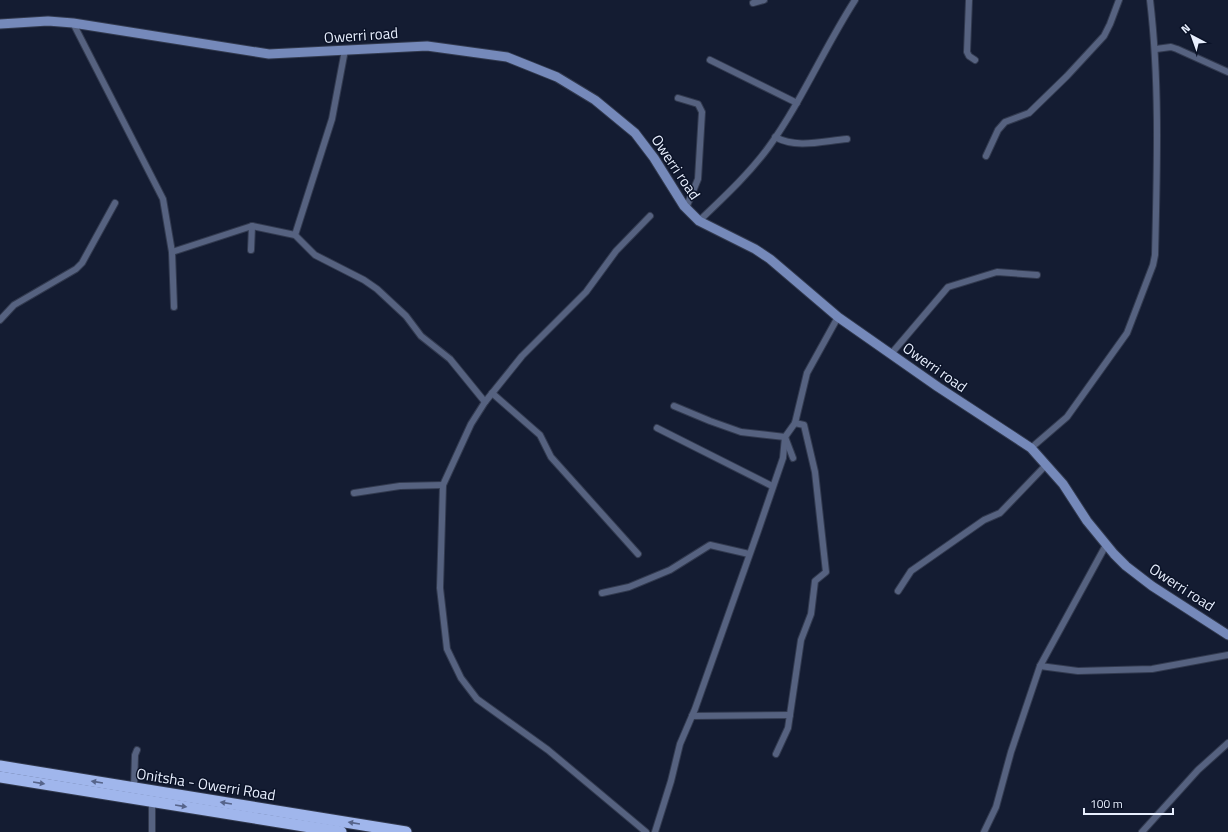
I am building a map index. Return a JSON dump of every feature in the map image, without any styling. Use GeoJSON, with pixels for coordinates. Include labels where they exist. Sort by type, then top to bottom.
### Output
{"type":"FeatureCollection","features":[{"type":"Feature","properties":{"kind":"highway","name":"Onitsha - Owerri Road"},"geometry":{"type":"LineString","coordinates":[[0,766],[406,832]]}},
{"type":"Feature","properties":{"kind":"highway","name":"Onitsha - Owerri Road"},"geometry":{"type":"LineString","coordinates":[[0,777],[341,832]]}},
{"type":"Feature","properties":{"kind":"main road","name":"Owerri road"},"geometry":{"type":"LineString","coordinates":[[0,24],[48,21],[73,22],[269,54],[428,46],[507,57],[540,69],[573,86],[595,100],[635,133],[654,158],[686,208],[699,221],[755,249],[770,259],[838,317],[938,388],[1030,448],[1063,484],[1087,521],[1106,545],[1126,566],[1138,576],[1228,634]]}},
{"type":"Feature","properties":{"kind":"street"},"geometry":{"type":"LineString","coordinates":[[753,3],[764,0]]}},
{"type":"Feature","properties":{"kind":"street"},"geometry":{"type":"LineString","coordinates":[[699,221],[735,186],[775,137],[797,104],[854,0]]}},
{"type":"Feature","properties":{"kind":"street"},"geometry":{"type":"LineString","coordinates":[[969,0],[968,52],[969,56],[975,60]]}},
{"type":"Feature","properties":{"kind":"street"},"geometry":{"type":"LineString","coordinates":[[986,156],[998,130],[1005,122],[1029,113],[1067,76],[1104,36],[1119,0]]}},
{"type":"Feature","properties":{"kind":"street"},"geometry":{"type":"LineString","coordinates":[[1030,448],[1067,417],[1127,334],[1153,264],[1155,256],[1156,198],[1156,49],[1150,0]]}},
{"type":"Feature","properties":{"kind":"street"},"geometry":{"type":"LineString","coordinates":[[73,22],[163,199],[172,252],[174,307]]}},
{"type":"Feature","properties":{"kind":"street"},"geometry":{"type":"LineString","coordinates":[[1156,49],[1171,47],[1228,72]]}},
{"type":"Feature","properties":{"kind":"street"},"geometry":{"type":"LineString","coordinates":[[295,235],[332,119],[345,50]]}},
{"type":"Feature","properties":{"kind":"street"},"geometry":{"type":"LineString","coordinates":[[710,60],[797,104]]}},
{"type":"Feature","properties":{"kind":"street"},"geometry":{"type":"LineString","coordinates":[[678,98],[698,104],[702,112],[698,179],[686,208]]}},
{"type":"Feature","properties":{"kind":"street"},"geometry":{"type":"LineString","coordinates":[[775,137],[786,143],[797,144],[847,139]]}},
{"type":"Feature","properties":{"kind":"street"},"geometry":{"type":"LineString","coordinates":[[0,320],[14,305],[76,270],[82,263],[116,203]]}},
{"type":"Feature","properties":{"kind":"street"},"geometry":{"type":"LineString","coordinates":[[646,832],[548,750],[543,748],[477,699],[461,678],[447,649],[440,588],[443,485],[471,424],[485,402],[522,356],[586,292],[616,251],[650,216]]}},
{"type":"Feature","properties":{"kind":"street"},"geometry":{"type":"LineString","coordinates":[[172,252],[252,226],[259,226],[295,235],[315,255],[364,280],[377,289],[406,316],[421,336],[450,358],[485,402]]}},
{"type":"Feature","properties":{"kind":"street"},"geometry":{"type":"LineString","coordinates":[[251,250],[252,226]]}},
{"type":"Feature","properties":{"kind":"street"},"geometry":{"type":"LineString","coordinates":[[891,354],[948,287],[997,272],[1037,275]]}},
{"type":"Feature","properties":{"kind":"street"},"geometry":{"type":"LineString","coordinates":[[655,832],[671,781],[680,744],[692,716],[783,458],[785,437],[795,423],[807,373],[838,317]]}},
{"type":"Feature","properties":{"kind":"street"},"geometry":{"type":"LineString","coordinates":[[492,393],[540,435],[551,457],[638,554]]}},
{"type":"Feature","properties":{"kind":"street"},"geometry":{"type":"LineString","coordinates":[[674,406],[741,432],[785,437]]}},
{"type":"Feature","properties":{"kind":"street"},"geometry":{"type":"LineString","coordinates":[[776,754],[788,728],[801,640],[812,614],[815,580],[826,572],[815,472],[804,425],[795,423]]}},
{"type":"Feature","properties":{"kind":"street"},"geometry":{"type":"LineString","coordinates":[[657,428],[772,486]]}},
{"type":"Feature","properties":{"kind":"street"},"geometry":{"type":"LineString","coordinates":[[785,437],[793,458]]}},
{"type":"Feature","properties":{"kind":"street"},"geometry":{"type":"LineString","coordinates":[[898,591],[911,571],[984,520],[1000,513],[1046,465]]}},
{"type":"Feature","properties":{"kind":"street"},"geometry":{"type":"LineString","coordinates":[[354,493],[400,486],[443,485]]}},
{"type":"Feature","properties":{"kind":"street"},"geometry":{"type":"LineString","coordinates":[[602,593],[629,587],[670,570],[710,545],[749,554]]}},
{"type":"Feature","properties":{"kind":"street"},"geometry":{"type":"LineString","coordinates":[[984,832],[996,807],[1011,752],[1040,666],[1106,545]]}},
{"type":"Feature","properties":{"kind":"street"},"geometry":{"type":"LineString","coordinates":[[1040,666],[1078,671],[1152,669],[1228,655]]}},
{"type":"Feature","properties":{"kind":"street"},"geometry":{"type":"LineString","coordinates":[[692,716],[790,715]]}},
{"type":"Feature","properties":{"kind":"street"},"geometry":{"type":"LineString","coordinates":[[1142,832],[1198,770],[1228,743]]}},
{"type":"Feature","properties":{"kind":"street"},"geometry":{"type":"LineString","coordinates":[[134,788],[135,755],[138,750]]}},
{"type":"Feature","properties":{"kind":"street"},"geometry":{"type":"LineString","coordinates":[[152,802],[152,832]]}}]}
